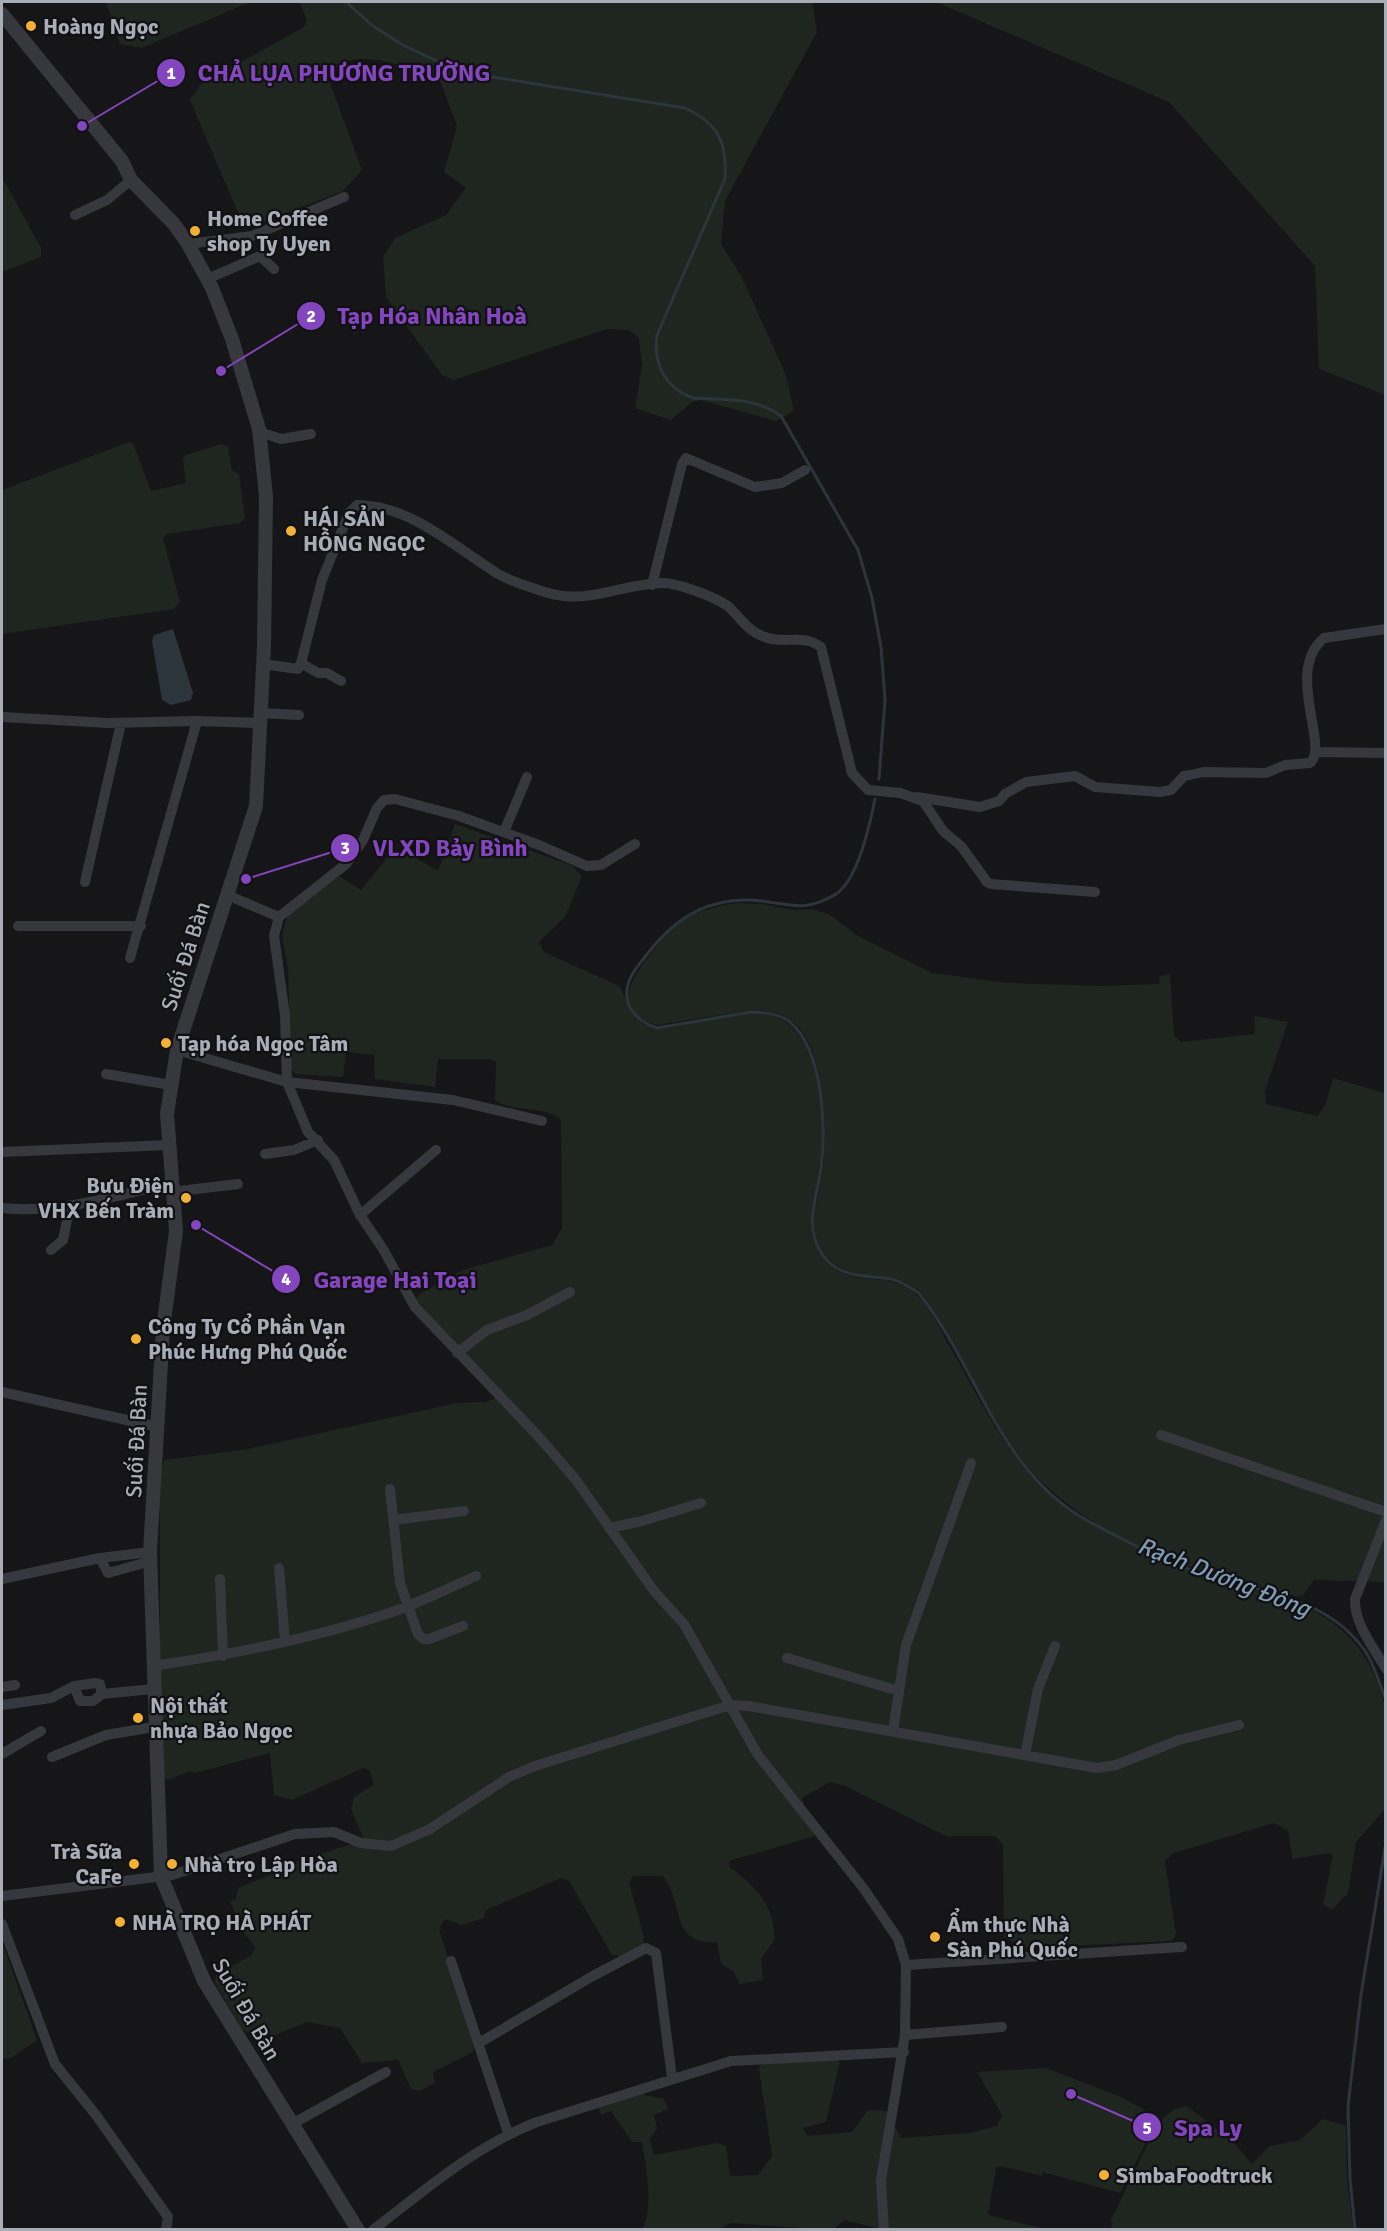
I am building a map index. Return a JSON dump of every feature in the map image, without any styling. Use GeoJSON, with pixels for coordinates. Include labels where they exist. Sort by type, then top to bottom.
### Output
{"type":"FeatureCollection","features":[{"type":"Feature","properties":{"kind":"street","name":"Suối Đá Bàn"},"geometry":{"type":"LineString","coordinates":[[2,14],[122,161],[131,180],[174,224],[188,244],[207,279],[232,339],[260,432],[266,496],[263,664],[256,807],[177,1050],[167,1114],[176,1231],[163,1329],[150,1556],[154,1727],[161,1876],[204,1981],[358,2229]]}},
{"type":"Feature","properties":{"kind":"street"},"geometry":{"type":"LineString","coordinates":[[75,215],[107,200],[131,180]]}},
{"type":"Feature","properties":{"kind":"street"},"geometry":{"type":"LineString","coordinates":[[188,244],[252,236],[344,197]]}},
{"type":"Feature","properties":{"kind":"street"},"geometry":{"type":"LineString","coordinates":[[207,279],[260,256],[274,269]]}},
{"type":"Feature","properties":{"kind":"street"},"geometry":{"type":"LineString","coordinates":[[260,432],[281,439],[311,434]]}},
{"type":"Feature","properties":{"kind":"street"},"geometry":{"type":"LineString","coordinates":[[652,585],[681,464],[686,458],[755,487],[782,483],[805,470]]}},
{"type":"Feature","properties":{"kind":"street"},"geometry":{"type":"LineString","coordinates":[[263,664],[290,670],[298,669],[322,580],[349,513],[357,505],[369,505],[401,515],[456,543],[500,575],[548,593],[586,597],[652,585],[674,584],[728,607],[746,626],[766,638],[811,639],[821,647],[852,773],[868,790],[980,807],[999,801],[1005,794],[1026,782],[1075,776],[1095,787],[1160,792],[1171,790],[1184,776],[1203,772],[1266,773],[1285,765],[1310,763],[1315,752],[1306,674],[1309,660],[1319,641],[1324,638],[1386,629]]}},
{"type":"Feature","properties":{"kind":"street"},"geometry":{"type":"LineString","coordinates":[[301,663],[318,673],[327,673],[341,681]]}},
{"type":"Feature","properties":{"kind":"street"},"geometry":{"type":"LineString","coordinates":[[2,717],[120,723],[299,715]]}},
{"type":"Feature","properties":{"kind":"street"},"geometry":{"type":"LineString","coordinates":[[130,958],[141,926],[197,721]]}},
{"type":"Feature","properties":{"kind":"street"},"geometry":{"type":"LineString","coordinates":[[85,882],[120,723]]}},
{"type":"Feature","properties":{"kind":"street"},"geometry":{"type":"LineString","coordinates":[[1315,752],[1386,753]]}},
{"type":"Feature","properties":{"kind":"street"},"geometry":{"type":"LineString","coordinates":[[504,832],[527,777]]}},
{"type":"Feature","properties":{"kind":"street"},"geometry":{"type":"LineString","coordinates":[[914,796],[923,801],[943,831],[961,846],[987,882],[1008,887],[1095,892]]}},
{"type":"Feature","properties":{"kind":"street"},"geometry":{"type":"LineString","coordinates":[[635,844],[624,854],[595,867],[459,816],[395,799],[384,800],[377,808],[363,840],[346,864],[279,917],[274,936],[285,1015],[287,1082],[308,1132],[318,1140],[334,1160],[360,1215],[383,1248],[415,1308],[539,1437],[576,1480],[654,1591],[684,1624],[759,1755],[884,1917],[897,1939],[906,1965],[905,2035],[881,2180],[884,2229]]}},
{"type":"Feature","properties":{"kind":"street"},"geometry":{"type":"LineString","coordinates":[[227,895],[279,917]]}},
{"type":"Feature","properties":{"kind":"street"},"geometry":{"type":"LineString","coordinates":[[18,926],[141,926]]}},
{"type":"Feature","properties":{"kind":"street"},"geometry":{"type":"LineString","coordinates":[[177,1050],[287,1082],[453,1100],[542,1121]]}},
{"type":"Feature","properties":{"kind":"street"},"geometry":{"type":"LineString","coordinates":[[106,1074],[171,1085]]}},
{"type":"Feature","properties":{"kind":"street"},"geometry":{"type":"LineString","coordinates":[[265,1154],[294,1150],[318,1140]]}},
{"type":"Feature","properties":{"kind":"street"},"geometry":{"type":"LineString","coordinates":[[2,1152],[169,1145]]}},
{"type":"Feature","properties":{"kind":"street"},"geometry":{"type":"LineString","coordinates":[[360,1215],[436,1150]]}},
{"type":"Feature","properties":{"kind":"street"},"geometry":{"type":"LineString","coordinates":[[2,1208],[32,1210],[70,1206],[171,1188],[238,1184]]}},
{"type":"Feature","properties":{"kind":"street"},"geometry":{"type":"LineString","coordinates":[[51,1250],[63,1240],[70,1206]]}},
{"type":"Feature","properties":{"kind":"street"},"geometry":{"type":"LineString","coordinates":[[457,1353],[487,1330],[527,1315],[570,1292]]}},
{"type":"Feature","properties":{"kind":"street"},"geometry":{"type":"LineString","coordinates":[[2,1392],[158,1427]]}},
{"type":"Feature","properties":{"kind":"street"},"geometry":{"type":"LineString","coordinates":[[1161,1435],[1386,1512]]}},
{"type":"Feature","properties":{"kind":"street"},"geometry":{"type":"LineString","coordinates":[[893,1731],[906,1645],[971,1463]]}},
{"type":"Feature","properties":{"kind":"street"},"geometry":{"type":"LineString","coordinates":[[390,1489],[400,1583],[406,1606],[418,1634],[423,1639],[463,1626]]}},
{"type":"Feature","properties":{"kind":"street"},"geometry":{"type":"LineString","coordinates":[[609,1528],[642,1521],[701,1503]]}},
{"type":"Feature","properties":{"kind":"street"},"geometry":{"type":"LineString","coordinates":[[393,1520],[464,1511]]}},
{"type":"Feature","properties":{"kind":"street"},"geometry":{"type":"LineString","coordinates":[[1386,1520],[1355,1599],[1355,1608],[1386,1669]]}},
{"type":"Feature","properties":{"kind":"street"},"geometry":{"type":"LineString","coordinates":[[100,1558],[108,1573],[150,1556]]}},
{"type":"Feature","properties":{"kind":"street"},"geometry":{"type":"LineString","coordinates":[[2,1579],[100,1558],[150,1556]]}},
{"type":"Feature","properties":{"kind":"street"},"geometry":{"type":"LineString","coordinates":[[279,1568],[285,1641]]}},
{"type":"Feature","properties":{"kind":"street"},"geometry":{"type":"LineString","coordinates":[[153,1666],[223,1656],[348,1626],[406,1606],[476,1576]]}},
{"type":"Feature","properties":{"kind":"street"},"geometry":{"type":"LineString","coordinates":[[220,1579],[223,1656]]}},
{"type":"Feature","properties":{"kind":"street"},"geometry":{"type":"LineString","coordinates":[[1025,1755],[1038,1689],[1055,1646]]}},
{"type":"Feature","properties":{"kind":"street"},"geometry":{"type":"LineString","coordinates":[[787,1658],[899,1691]]}},
{"type":"Feature","properties":{"kind":"street"},"geometry":{"type":"LineString","coordinates":[[2,1705],[51,1698],[74,1686],[96,1683],[100,1684],[102,1694]]}},
{"type":"Feature","properties":{"kind":"street"},"geometry":{"type":"LineString","coordinates":[[2,1687],[15,1685]]}},
{"type":"Feature","properties":{"kind":"street"},"geometry":{"type":"LineString","coordinates":[[74,1686],[80,1701],[93,1701],[102,1694],[153,1689]]}},
{"type":"Feature","properties":{"kind":"street"},"geometry":{"type":"LineString","coordinates":[[2,1896],[171,1875],[295,1834],[333,1832],[374,1846],[398,1844],[430,1829],[509,1777],[535,1766],[730,1705],[1104,1768],[1179,1740],[1239,1725]]}},
{"type":"Feature","properties":{"kind":"street"},"geometry":{"type":"LineString","coordinates":[[52,1757],[106,1735],[154,1727]]}},
{"type":"Feature","properties":{"kind":"street"},"geometry":{"type":"LineString","coordinates":[[2,1754],[40,1731]]}},
{"type":"Feature","properties":{"kind":"street"},"geometry":{"type":"LineString","coordinates":[[2,1924],[55,2064],[96,2115],[168,2217],[166,2229]]}},
{"type":"Feature","properties":{"kind":"street"},"geometry":{"type":"LineString","coordinates":[[906,1965],[1182,1947]]}},
{"type":"Feature","properties":{"kind":"street"},"geometry":{"type":"LineString","coordinates":[[479,2043],[591,1977],[646,1948],[656,1953],[672,2078]]}},
{"type":"Feature","properties":{"kind":"street"},"geometry":{"type":"LineString","coordinates":[[451,1961],[508,2133]]}},
{"type":"Feature","properties":{"kind":"street"},"geometry":{"type":"LineString","coordinates":[[905,2035],[1002,2027]]}},
{"type":"Feature","properties":{"kind":"street"},"geometry":{"type":"LineString","coordinates":[[373,2229],[441,2177],[508,2133],[672,2078],[723,2063],[754,2058],[904,2052]]}},
{"type":"Feature","properties":{"kind":"street"},"geometry":{"type":"LineString","coordinates":[[292,2124],[386,2072]]}},
{"type":"Feature","properties":{"kind":"shaded area"},"geometry":{"type":"Polygon","coordinates":[[[106,2],[250,2],[142,48],[120,44],[106,2]]]}},
{"type":"Feature","properties":{"kind":"shaded area"},"geometry":{"type":"Polygon","coordinates":[[[299,2],[812,2],[817,32],[725,201],[721,243],[742,278],[786,375],[794,411],[776,421],[701,400],[692,402],[671,420],[635,408],[642,365],[639,338],[629,330],[607,329],[454,380],[442,375],[386,297],[383,257],[395,238],[446,215],[466,188],[444,172],[457,126],[439,78],[381,61],[351,60],[338,65],[327,75],[362,170],[343,191],[250,227],[242,222],[190,100],[201,84],[304,27],[307,20],[299,2]]]}},
{"type":"Feature","properties":{"kind":"shaded area"},"geometry":{"type":"Polygon","coordinates":[[[936,2],[1385,2],[1385,395],[1319,369],[1315,266],[1169,102],[936,2]]]}},
{"type":"Feature","properties":{"kind":"shaded area"},"geometry":{"type":"Polygon","coordinates":[[[2,177],[41,248],[41,257],[2,272],[2,177]]]}},
{"type":"Feature","properties":{"kind":"shaded area"},"geometry":{"type":"Polygon","coordinates":[[[129,442],[133,443],[151,491],[186,483],[183,461],[185,455],[222,444],[228,447],[232,470],[239,474],[245,518],[240,523],[167,534],[163,538],[180,602],[174,609],[2,634],[2,490],[129,442]]]}},
{"type":"Feature","properties":{"kind":"shaded area"},"geometry":{"type":"Polygon","coordinates":[[[173,629],[193,693],[191,700],[171,705],[162,700],[152,641],[154,635],[173,629]]]}},
{"type":"Feature","properties":{"kind":"shaded area"},"geometry":{"type":"Polygon","coordinates":[[[455,824],[571,865],[582,876],[565,917],[539,942],[544,952],[619,986],[632,1011],[642,1022],[657,1028],[669,1028],[733,1015],[757,1013],[767,1014],[786,1022],[800,1037],[817,1079],[821,1104],[822,1151],[811,1220],[818,1249],[827,1263],[838,1271],[850,1276],[902,1285],[919,1296],[1004,1440],[1035,1478],[1053,1495],[1093,1524],[1136,1548],[1193,1570],[1295,1602],[1324,1617],[1350,1638],[1370,1666],[1384,1704],[1385,1809],[1356,1842],[1348,1893],[1332,1910],[1323,1904],[1333,1855],[1329,1853],[1293,1859],[1288,1831],[1274,1823],[1174,1853],[1165,1861],[1176,1934],[1172,1941],[1024,1948],[1004,1937],[1003,1845],[995,1836],[946,1836],[845,1786],[830,1782],[802,1798],[815,1836],[729,1861],[730,1867],[762,1897],[771,1915],[775,1939],[761,1959],[763,1980],[740,1984],[733,1971],[721,1964],[717,1942],[702,1941],[691,1937],[680,1921],[670,1887],[663,1876],[633,1876],[629,1882],[644,1937],[643,1945],[620,1956],[612,1955],[569,1881],[561,1878],[486,1910],[484,1918],[461,1925],[445,1919],[439,1929],[474,2038],[473,2052],[433,2072],[435,2083],[419,2091],[411,2089],[398,2060],[362,2063],[340,2028],[307,2022],[265,2039],[243,2030],[215,1983],[216,1975],[252,1955],[255,1947],[244,1933],[230,1902],[236,1898],[238,1888],[288,1868],[293,1863],[364,1840],[351,1809],[354,1797],[374,1784],[369,1770],[363,1768],[292,1800],[274,1795],[270,1753],[195,1773],[190,1771],[167,1780],[160,1773],[160,1477],[164,1460],[248,1449],[457,1403],[486,1402],[503,1395],[415,1301],[418,1295],[463,1270],[552,1245],[562,1228],[561,1120],[546,1112],[511,1107],[495,1100],[496,1062],[491,1059],[438,1059],[435,1087],[375,1079],[374,1055],[346,1052],[343,1077],[296,1074],[291,1069],[288,969],[282,935],[287,916],[339,876],[361,890],[392,852],[404,851],[438,871],[455,824]]]}},
{"type":"Feature","properties":{"kind":"shaded area"},"geometry":{"type":"Polygon","coordinates":[[[736,903],[761,904],[794,910],[812,909],[829,914],[858,936],[932,973],[1007,983],[1102,986],[1159,984],[1160,976],[1170,974],[1174,1036],[1181,1042],[1255,1034],[1254,1016],[1288,1022],[1265,1091],[1266,1104],[1317,1116],[1325,1106],[1333,1078],[1385,1093],[1385,1582],[1314,1580],[1303,1595],[1298,1597],[1214,1575],[1164,1558],[1113,1533],[1089,1519],[1045,1486],[1013,1447],[936,1313],[921,1292],[896,1279],[846,1271],[830,1260],[817,1242],[814,1222],[823,1168],[823,1111],[817,1068],[803,1032],[787,1017],[757,1010],[657,1025],[634,1012],[629,1003],[629,994],[637,974],[651,953],[674,927],[702,911],[736,903]]]}},
{"type":"Feature","properties":{"kind":"shaded area"},"geometry":{"type":"Polygon","coordinates":[[[2,1942],[37,2040],[11,2058],[2,2059],[2,1942]]]}},
{"type":"Feature","properties":{"kind":"shaded area"},"geometry":{"type":"Polygon","coordinates":[[[830,2058],[840,2062],[826,2122],[803,2128],[807,2136],[852,2132],[868,2110],[886,2111],[901,2138],[970,2133],[997,2126],[1002,2115],[977,2072],[1046,2068],[1121,2097],[1156,2116],[1156,2123],[1120,2193],[1043,2172],[1042,2176],[1000,2166],[996,2168],[988,2213],[991,2216],[1047,2229],[885,2230],[844,2220],[833,2230],[731,2223],[720,2229],[642,2230],[646,2220],[648,2198],[642,2142],[632,2142],[611,2111],[601,2115],[598,2105],[640,2090],[645,2095],[664,2099],[668,2109],[654,2115],[657,2128],[650,2140],[654,2155],[717,2143],[726,2146],[730,2176],[758,2175],[772,2156],[759,2069],[762,2063],[830,2058]]]}},
{"type":"Feature","properties":{"kind":"shaded area"},"geometry":{"type":"Polygon","coordinates":[[[1187,2106],[1236,2145],[1252,2164],[1270,2146],[1300,2140],[1323,2119],[1346,2126],[1347,2179],[1353,2229],[1112,2229],[1111,2220],[1158,2123],[1173,2110],[1187,2106]]]}},
{"type":"Feature","properties":{"kind":"waterway","name":"Rạch Dương Đông"},"geometry":{"type":"LineString","coordinates":[[346,2],[373,26],[403,45],[441,63],[480,75],[685,108],[706,121],[719,136],[724,155],[725,179],[657,335],[659,365],[668,381],[683,394],[693,398],[750,402],[781,416],[858,550],[872,598],[881,647],[885,700],[879,779]]}},
{"type":"Feature","properties":{"kind":"waterway","name":"Rạch Dương Đông"},"geometry":{"type":"LineString","coordinates":[[875,799],[857,864],[851,877],[836,894],[808,905],[744,900],[727,901],[697,911],[671,928],[636,968],[627,990],[630,1008],[642,1020],[657,1028],[751,1012],[772,1014],[790,1022],[801,1035],[810,1052],[820,1091],[823,1133],[821,1169],[812,1220],[815,1239],[826,1259],[841,1271],[860,1276],[895,1280],[919,1293],[958,1353],[992,1417],[1011,1447],[1033,1476],[1058,1500],[1088,1521],[1164,1559],[1196,1572],[1297,1601],[1336,1621],[1353,1636],[1367,1654],[1386,1700]]}},
{"type":"Feature","properties":{"kind":"waterway","name":"Rạch Dương Đông"},"geometry":{"type":"LineString","coordinates":[[1355,2230],[1350,2179],[1348,2106],[1361,1995],[1386,1842]]}},
{"type":"Feature","properties":{"kind":"place","name":"Hoàng Ngọc"},"geometry":{"type":"Point","coordinates":[31,26]}},
{"type":"Feature","properties":{"kind":"place","name":"CHẢ LỤA PHƯƠNG TRƯỜNG"},"geometry":{"type":"Point","coordinates":[82,126]}},
{"type":"Feature","properties":{"kind":"place","name":"Home Coffee shop Ty Uyen"},"geometry":{"type":"Point","coordinates":[195,231]}},
{"type":"Feature","properties":{"kind":"place","name":"Tạp Hóa Nhân Hoà"},"geometry":{"type":"Point","coordinates":[221,371]}},
{"type":"Feature","properties":{"kind":"place","name":"HÁI SẢN HỒNG NGỌC"},"geometry":{"type":"Point","coordinates":[291,531]}},
{"type":"Feature","properties":{"kind":"place","name":"VLXD Bảy Bình"},"geometry":{"type":"Point","coordinates":[246,879]}},
{"type":"Feature","properties":{"kind":"place","name":"Tạp hóa Ngọc Tâm"},"geometry":{"type":"Point","coordinates":[166,1043]}},
{"type":"Feature","properties":{"kind":"place","name":"Bưu Điện VHX Bến Tràm"},"geometry":{"type":"Point","coordinates":[186,1198]}},
{"type":"Feature","properties":{"kind":"place","name":"Garage Hai Toại"},"geometry":{"type":"Point","coordinates":[196,1225]}},
{"type":"Feature","properties":{"kind":"place","name":"Công Ty Cổ Phần Vạn Phúc Hưng Phú Quốc"},"geometry":{"type":"Point","coordinates":[136,1339]}},
{"type":"Feature","properties":{"kind":"place","name":"Nội thất nhựa Bảo Ngọc"},"geometry":{"type":"Point","coordinates":[138,1718]}},
{"type":"Feature","properties":{"kind":"place","name":"Trà Sữa CaFe"},"geometry":{"type":"Point","coordinates":[134,1864]}},
{"type":"Feature","properties":{"kind":"place","name":"Nhà trọ Lập Hòa"},"geometry":{"type":"Point","coordinates":[172,1864]}},
{"type":"Feature","properties":{"kind":"place","name":"NHÀ TRỌ HÀ PHÁT"},"geometry":{"type":"Point","coordinates":[120,1922]}},
{"type":"Feature","properties":{"kind":"place","name":"Ẩm thực Nhà Sàn Phú Quốc"},"geometry":{"type":"Point","coordinates":[935,1937]}},
{"type":"Feature","properties":{"kind":"place","name":"Spa Ly"},"geometry":{"type":"Point","coordinates":[1071,2094]}},
{"type":"Feature","properties":{"kind":"place","name":"SimbaFoodtruck"},"geometry":{"type":"Point","coordinates":[1104,2175]}}]}
